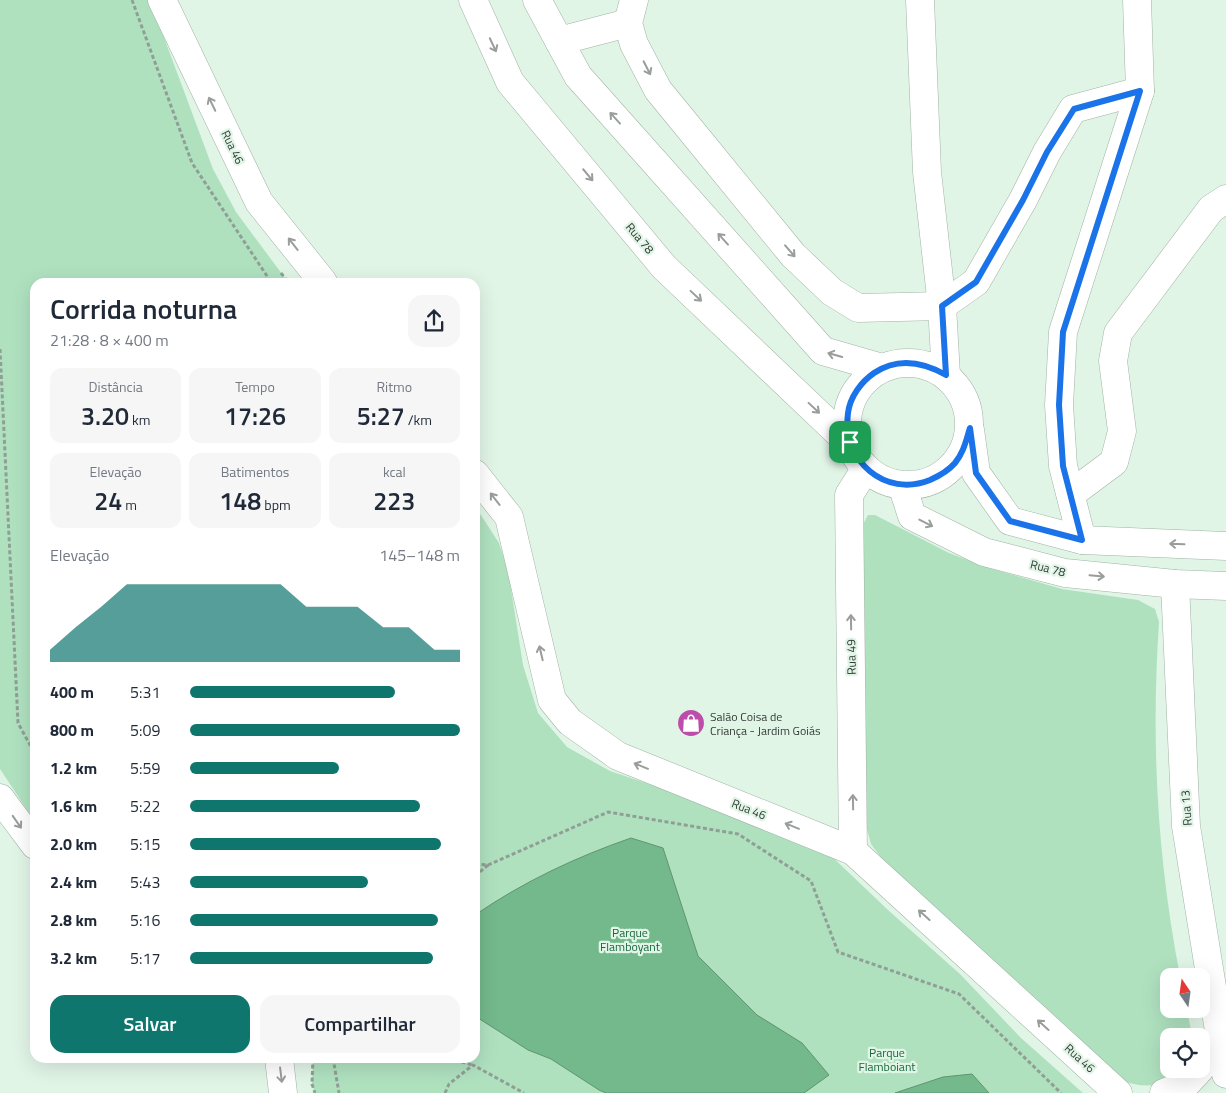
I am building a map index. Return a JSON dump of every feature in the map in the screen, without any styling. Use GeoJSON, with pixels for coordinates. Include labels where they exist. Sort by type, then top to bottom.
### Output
{"type":"FeatureCollection","features":[{"type":"Feature","properties":{"kind":"street","name":"Rua 46"},"geometry":{"type":"LineString","coordinates":[[162,0],[259,202],[320,278]]}},
{"type":"Feature","properties":{"kind":"street","name":"Rua 78"},"geometry":{"type":"LineString","coordinates":[[473,0],[510,82],[664,267],[850,442]]}},
{"type":"Feature","properties":{"kind":"street"},"geometry":{"type":"LineString","coordinates":[[537,0],[578,76],[822,351],[882,368]]}},
{"type":"Feature","properties":{"kind":"street"},"geometry":{"type":"LineString","coordinates":[[920,0],[927,172],[942,306],[946,375]]}},
{"type":"Feature","properties":{"kind":"street"},"geometry":{"type":"LineString","coordinates":[[1082,540],[1072,494],[1063,466],[1059,405],[1063,332],[1140,91],[1137,0]]}},
{"type":"Feature","properties":{"kind":"street"},"geometry":{"type":"LineString","coordinates":[[559,41],[631,12],[634,44],[658,90],[793,255],[832,292],[858,308],[942,306],[976,282],[1023,200],[1047,152],[1074,109],[1140,91]]}},
{"type":"Feature","properties":{"kind":"street"},"geometry":{"type":"LineString","coordinates":[[1072,494],[1114,462],[1122,431],[1114,360],[1118,333],[1211,209],[1226,199]]}},
{"type":"Feature","properties":{"kind":"street"},"geometry":{"type":"LineString","coordinates":[[970,428],[965,447],[955,464],[940,476],[921,483],[902,485],[883,479],[866,468],[856,456],[850,442],[847,425],[849,408],[856,392],[867,378],[882,368],[898,363],[914,363],[931,367],[946,375],[959,390],[968,408],[976,473],[1010,521],[1082,540],[1226,546]]}},
{"type":"Feature","properties":{"kind":"street","name":"Rua 49"},"geometry":{"type":"LineString","coordinates":[[853,850],[849,495],[866,468]]}},
{"type":"Feature","properties":{"kind":"street","name":"Rua 46"},"geometry":{"type":"LineString","coordinates":[[480,480],[509,517],[552,700],[570,722],[618,756],[853,850],[1118,1093]]}},
{"type":"Feature","properties":{"kind":"street","name":"Rua 78"},"geometry":{"type":"LineString","coordinates":[[902,485],[912,516],[984,552],[1066,573],[1174,584],[1226,586]]}},
{"type":"Feature","properties":{"kind":"street","name":"Rua 13"},"geometry":{"type":"LineString","coordinates":[[1174,584],[1186,826],[1226,1074]]}},
{"type":"Feature","properties":{"kind":"street"},"geometry":{"type":"LineString","coordinates":[[0,798],[30,838]]}},
{"type":"Feature","properties":{"kind":"street","name":"Rua 13"},"geometry":{"type":"LineString","coordinates":[[1210,1054],[1218,1030]]}},
{"type":"Feature","properties":{"kind":"street"},"geometry":{"type":"LineString","coordinates":[[280,1063],[283,1093]]}},
{"type":"Feature","properties":{"kind":"street","name":"Rua 13"},"geometry":{"type":"LineString","coordinates":[[1164,1093],[1186,1084],[1191,1078]]}},
{"type":"Feature","properties":{"kind":"path"},"geometry":{"type":"LineString","coordinates":[[132,0],[192,163],[268,278]]}},
{"type":"Feature","properties":{"kind":"path"},"geometry":{"type":"LineString","coordinates":[[0,349],[18,723],[30,745]]}},
{"type":"Feature","properties":{"kind":"path"},"geometry":{"type":"LineString","coordinates":[[480,872],[488,866],[608,812],[738,834],[811,881],[838,952],[959,994],[1061,1093]]}},
{"type":"Feature","properties":{"kind":"path"},"geometry":{"type":"LineString","coordinates":[[480,865],[488,866]]}},
{"type":"Feature","properties":{"kind":"path"},"geometry":{"type":"LineString","coordinates":[[313,1063],[312,1084],[315,1093]]}},
{"type":"Feature","properties":{"kind":"path"},"geometry":{"type":"LineString","coordinates":[[334,1063],[339,1093]]}},
{"type":"Feature","properties":{"kind":"path"},"geometry":{"type":"LineString","coordinates":[[464,1063],[524,1093]]}},
{"type":"Feature","properties":{"kind":"path"},"geometry":{"type":"LineString","coordinates":[[445,1093],[449,1084],[473,1066]]}},
{"type":"Feature","properties":{"kind":"green space"},"geometry":{"type":"Polygon","coordinates":[[[0,0],[150,0],[213,169],[236,212],[285,278],[30,278],[30,814],[0,769],[0,0]]]}},
{"type":"Feature","properties":{"kind":"green space","name":"Parque Flamboyant"},"geometry":{"type":"Polygon","coordinates":[[[480,514],[499,543],[508,570],[523,665],[538,713],[567,747],[610,771],[792,832],[823,848],[888,910],[960,974],[1021,1038],[1083,1093],[315,1093],[312,1084],[313,1063],[480,1063],[480,514]]]}},
{"type":"Feature","properties":{"kind":"green space"},"geometry":{"type":"Polygon","coordinates":[[[868,515],[875,515],[949,553],[989,568],[1062,589],[1138,600],[1155,609],[1159,622],[1156,712],[1158,800],[1166,887],[1179,968],[1160,968],[1160,1018],[1189,1018],[1191,1028],[1160,1028],[1160,1078],[1172,1078],[1169,1080],[1155,1085],[1139,1085],[1124,1081],[882,859],[871,844],[866,826],[862,526],[868,515]]]}},
{"type":"Feature","properties":{"kind":"shaded area"},"geometry":{"type":"Polygon","coordinates":[[[631,838],[663,848],[698,956],[757,1015],[802,1043],[829,1075],[804,1093],[606,1093],[551,1059],[528,1050],[480,1019],[480,912],[531,881],[590,853],[631,838]]]}},
{"type":"Feature","properties":{"kind":"shaded area"},"geometry":{"type":"Polygon","coordinates":[[[972,1074],[989,1093],[895,1093],[943,1077],[972,1074]]]}},
{"type":"Feature","properties":{"kind":"place","name":"Salão Coisa de Criança - Jardim Goiás"},"geometry":{"type":"Point","coordinates":[691,723]}},
{"type":"Feature","properties":{"kind":"route"},"geometry":{"type":"LineString","coordinates":[[1140,91],[1063,332],[1059,405],[1063,466],[1072,494],[1082,540],[1010,521],[976,473],[970,428],[965,447],[955,464],[940,476],[921,483],[902,485],[883,479],[866,468],[856,456],[850,442],[847,425],[849,408],[856,392],[867,378],[882,368],[898,363],[914,363],[931,367],[946,375],[942,306],[976,282],[1023,200],[1047,152],[1074,109],[1140,91]]}},
{"type":"Feature","properties":{"kind":"park label","name":"Parque Flamboiant"},"geometry":{"type":"Point","coordinates":[887,1059]}}]}
